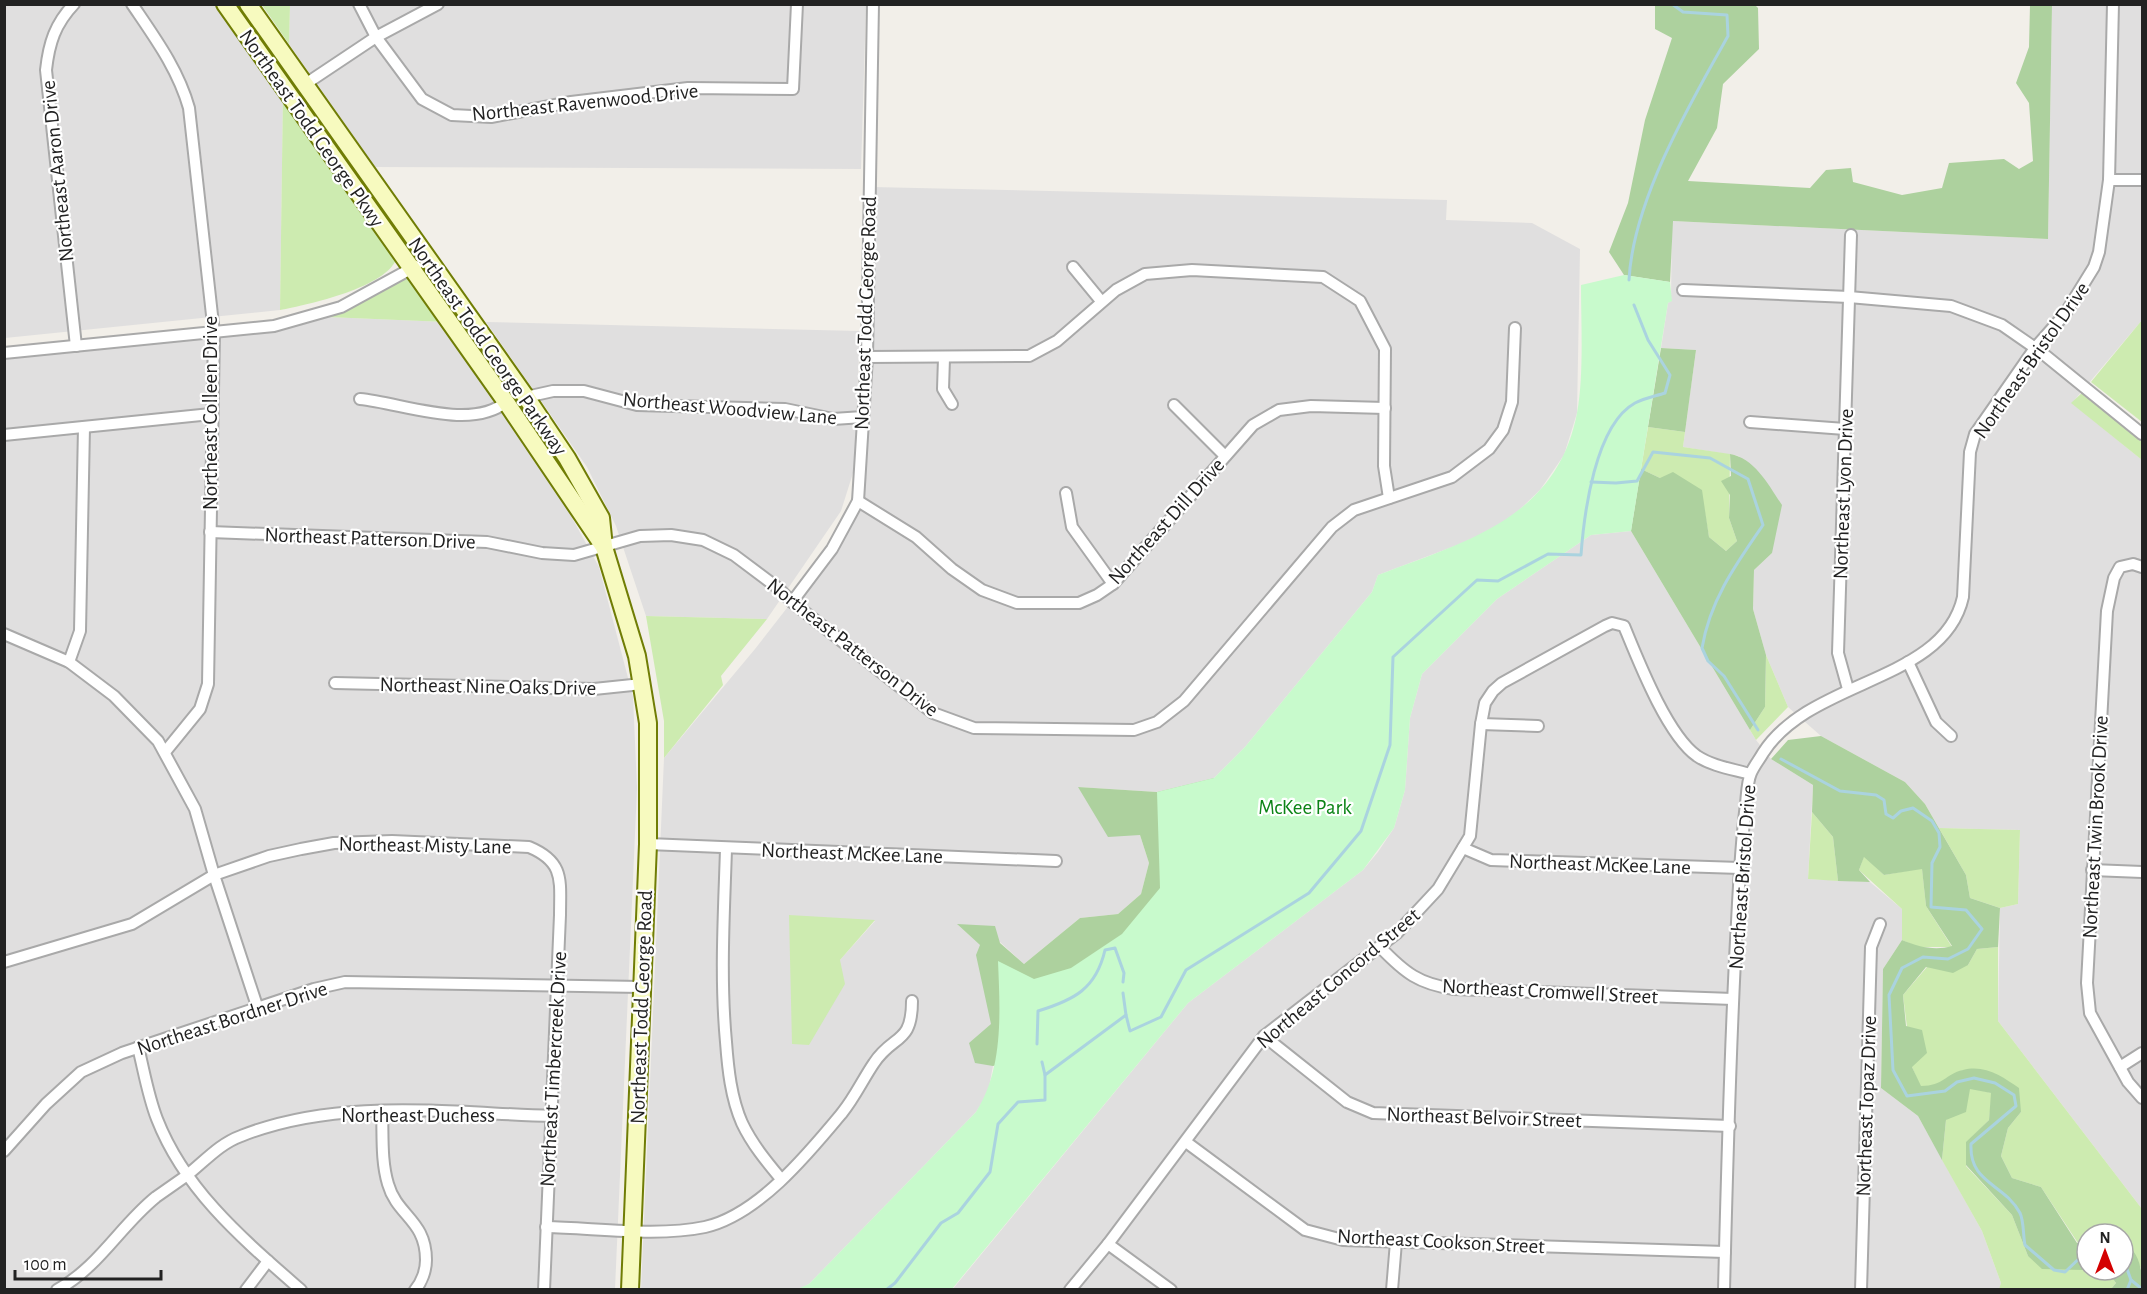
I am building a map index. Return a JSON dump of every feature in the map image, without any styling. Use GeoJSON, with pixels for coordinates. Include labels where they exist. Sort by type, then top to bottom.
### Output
{"type":"FeatureCollection","features":[{"type":"Feature","properties":{"kind":"main road","name":"Northeast Todd George Pkwy"},"geometry":{"type":"LineString","coordinates":[[225,4],[506,402],[604,547]]}},
{"type":"Feature","properties":{"kind":"main road","name":"Northeast Todd George Parkway"},"geometry":{"type":"LineString","coordinates":[[248,4],[526,397],[567,458],[601,518],[604,547],[638,656],[648,723]]}},
{"type":"Feature","properties":{"kind":"main road","name":"Northeast Todd George Road"},"geometry":{"type":"LineString","coordinates":[[630,1290],[648,844],[648,723]]}},
{"type":"Feature","properties":{"kind":"street","name":"Northeast Aaron Drive"},"geometry":{"type":"LineString","coordinates":[[74,4],[61,17],[49,43],[46,70],[76,346]]}},
{"type":"Feature","properties":{"kind":"street","name":"Northeast Colleen Drive"},"geometry":{"type":"LineString","coordinates":[[132,4],[169,59],[179,78],[189,108],[214,333],[208,684],[200,709],[165,752]]}},
{"type":"Feature","properties":{"kind":"street","name":"Northeast Ravenwood Drive"},"geometry":{"type":"LineString","coordinates":[[359,4],[376,37],[422,99],[452,115],[491,117],[571,102],[688,88],[793,89],[797,4]]}},
{"type":"Feature","properties":{"kind":"street"},"geometry":{"type":"LineString","coordinates":[[304,85],[376,37],[438,4]]}},
{"type":"Feature","properties":{"kind":"street","name":"Northeast Todd George Road"},"geometry":{"type":"LineString","coordinates":[[792,602],[832,549],[858,501],[867,357],[873,4]]}},
{"type":"Feature","properties":{"kind":"street","name":"Northeast Bristol Drive"},"geometry":{"type":"LineString","coordinates":[[1724,1290],[1733,999],[1740,868],[1750,774],[1782,729],[1803,713],[1930,650],[1946,636],[1958,616],[1963,597],[1972,441],[2035,348],[2065,314],[2094,267],[2099,252],[2109,180],[2114,4]]}},
{"type":"Feature","properties":{"kind":"street"},"geometry":{"type":"LineString","coordinates":[[2109,180],[2142,180]]}},
{"type":"Feature","properties":{"kind":"street","name":"Northeast Lyon Drive"},"geometry":{"type":"LineString","coordinates":[[1848,689],[1838,653],[1851,235]]}},
{"type":"Feature","properties":{"kind":"street"},"geometry":{"type":"LineString","coordinates":[[4,353],[274,326],[341,307],[411,269],[426,258]]}},
{"type":"Feature","properties":{"kind":"street"},"geometry":{"type":"LineString","coordinates":[[1073,267],[1101,302]]}},
{"type":"Feature","properties":{"kind":"street"},"geometry":{"type":"LineString","coordinates":[[867,357],[1029,356],[1058,341],[1101,302],[1145,274],[1192,270],[1323,277],[1360,302],[1385,349],[1384,466],[1389,498]]}},
{"type":"Feature","properties":{"kind":"street"},"geometry":{"type":"LineString","coordinates":[[1683,290],[1849,297],[1951,306],[2001,325],[2035,348],[2142,434]]}},
{"type":"Feature","properties":{"kind":"street","name":"Northeast Patterson Drive"},"geometry":{"type":"LineString","coordinates":[[210,532],[487,542],[542,553],[574,555],[640,536],[671,535],[703,540],[734,555],[778,588],[792,602],[933,713],[974,728],[1134,730],[1157,722],[1184,701],[1332,527],[1354,510],[1452,477],[1489,449],[1503,430],[1512,402],[1515,328]]}},
{"type":"Feature","properties":{"kind":"street"},"geometry":{"type":"LineString","coordinates":[[944,358],[944,389],[952,404]]}},
{"type":"Feature","properties":{"kind":"street","name":"Northeast Woodview Lane"},"geometry":{"type":"LineString","coordinates":[[526,397],[553,391],[584,391],[637,405],[785,410],[833,419],[863,417]]}},
{"type":"Feature","properties":{"kind":"street"},"geometry":{"type":"LineString","coordinates":[[360,399],[460,416],[486,413],[506,402]]}},
{"type":"Feature","properties":{"kind":"street"},"geometry":{"type":"LineString","coordinates":[[1174,405],[1225,456]]}},
{"type":"Feature","properties":{"kind":"street","name":"Northeast Dill Drive"},"geometry":{"type":"LineString","coordinates":[[858,501],[916,537],[982,590],[1017,603],[1079,603],[1113,584],[1253,425],[1279,410],[1311,406],[1385,408]]}},
{"type":"Feature","properties":{"kind":"street"},"geometry":{"type":"LineString","coordinates":[[4,435],[212,414]]}},
{"type":"Feature","properties":{"kind":"street"},"geometry":{"type":"LineString","coordinates":[[1750,422],[1845,429]]}},
{"type":"Feature","properties":{"kind":"street"},"geometry":{"type":"LineString","coordinates":[[69,662],[80,631],[84,427]]}},
{"type":"Feature","properties":{"kind":"street"},"geometry":{"type":"LineString","coordinates":[[1066,493],[1071,527],[1113,584]]}},
{"type":"Feature","properties":{"kind":"street","name":"Northeast Twin Brook Drive"},"geometry":{"type":"LineString","coordinates":[[2142,567],[2133,564],[2120,567],[2109,592],[2087,983],[2090,1013],[2120,1067],[2142,1098]]}},
{"type":"Feature","properties":{"kind":"street","name":"Northeast Concord Street"},"geometry":{"type":"LineString","coordinates":[[1070,1290],[1186,1142],[1264,1036],[1380,947],[1426,903],[1470,836],[1485,703],[1502,683],[1605,626],[1618,624],[1624,626],[1653,692],[1688,749],[1705,761],[1750,774]]}},
{"type":"Feature","properties":{"kind":"street"},"geometry":{"type":"LineString","coordinates":[[4,634],[69,662],[114,696],[151,732],[165,752],[195,809],[258,1009]]}},
{"type":"Feature","properties":{"kind":"street"},"geometry":{"type":"LineString","coordinates":[[1908,662],[1936,722],[1951,736]]}},
{"type":"Feature","properties":{"kind":"street","name":"Northeast Nine Oaks Drive"},"geometry":{"type":"LineString","coordinates":[[335,683],[594,689],[642,684]]}},
{"type":"Feature","properties":{"kind":"street"},"geometry":{"type":"LineString","coordinates":[[1481,724],[1538,726]]}},
{"type":"Feature","properties":{"kind":"street","name":"Northeast Misty Lane"},"geometry":{"type":"LineString","coordinates":[[5,960],[132,924],[214,875],[269,856],[334,843],[490,844],[529,847],[544,854]]}},
{"type":"Feature","properties":{"kind":"street","name":"Northeast McKee Lane"},"geometry":{"type":"LineString","coordinates":[[648,844],[1056,861]]}},
{"type":"Feature","properties":{"kind":"street","name":"Northeast McKee Lane"},"geometry":{"type":"LineString","coordinates":[[1463,848],[1491,860],[1740,868]]}},
{"type":"Feature","properties":{"kind":"street"},"geometry":{"type":"LineString","coordinates":[[726,849],[721,988],[728,1065],[734,1099],[741,1121],[753,1146],[781,1179]]}},
{"type":"Feature","properties":{"kind":"street","name":"Northeast Timbercreek Drive"},"geometry":{"type":"LineString","coordinates":[[544,854],[555,864],[560,878],[558,988],[544,1290]]}},
{"type":"Feature","properties":{"kind":"street"},"geometry":{"type":"LineString","coordinates":[[2092,870],[2142,872]]}},
{"type":"Feature","properties":{"kind":"street","name":"Northeast Topaz Drive"},"geometry":{"type":"LineString","coordinates":[[1861,1290],[1871,947],[1880,924]]}},
{"type":"Feature","properties":{"kind":"street","name":"Northeast Cromwell Street"},"geometry":{"type":"LineString","coordinates":[[1380,947],[1410,975],[1428,985],[1454,989],[1733,999]]}},
{"type":"Feature","properties":{"kind":"street","name":"Northeast Bordner Drive"},"geometry":{"type":"LineString","coordinates":[[4,1151],[46,1104],[81,1072],[138,1047],[314,989],[345,982],[558,988],[641,987]]}},
{"type":"Feature","properties":{"kind":"street"},"geometry":{"type":"LineString","coordinates":[[546,1227],[690,1229],[722,1222],[758,1203],[843,1112],[883,1052],[900,1040],[912,1022],[912,1001]]}},
{"type":"Feature","properties":{"kind":"street","name":"Northeast Belvoir Street"},"geometry":{"type":"LineString","coordinates":[[1264,1036],[1347,1102],[1373,1113],[1730,1126]]}},
{"type":"Feature","properties":{"kind":"street"},"geometry":{"type":"LineString","coordinates":[[138,1047],[157,1119],[186,1176],[202,1198],[301,1290]]}},
{"type":"Feature","properties":{"kind":"street"},"geometry":{"type":"LineString","coordinates":[[2120,1067],[2142,1053]]}},
{"type":"Feature","properties":{"kind":"street"},"geometry":{"type":"LineString","coordinates":[[382,1111],[384,1168],[388,1188],[426,1243],[426,1266],[420,1284],[415,1290]]}},
{"type":"Feature","properties":{"kind":"street","name":"Northeast Duchess"},"geometry":{"type":"LineString","coordinates":[[57,1290],[76,1279],[95,1263],[140,1211],[219,1148],[239,1137],[318,1116],[382,1111],[552,1116]]}},
{"type":"Feature","properties":{"kind":"street","name":"Northeast Cookson Street"},"geometry":{"type":"LineString","coordinates":[[1186,1142],[1305,1230],[1343,1240],[1725,1252]]}},
{"type":"Feature","properties":{"kind":"street"},"geometry":{"type":"LineString","coordinates":[[1392,1290],[1396,1242]]}},
{"type":"Feature","properties":{"kind":"street"},"geometry":{"type":"LineString","coordinates":[[1108,1244],[1171,1290]]}},
{"type":"Feature","properties":{"kind":"street"},"geometry":{"type":"LineString","coordinates":[[246,1290],[268,1261]]}},
{"type":"Feature","properties":{"kind":"shaded area"},"geometry":{"type":"Polygon","coordinates":[[[5,5],[223,5],[283,91],[280,310],[5,338],[5,5]]]}},
{"type":"Feature","properties":{"kind":"shaded area"},"geometry":{"type":"Polygon","coordinates":[[[290,5],[866,5],[861,169],[375,167],[289,44],[290,5]]]}},
{"type":"Feature","properties":{"kind":"shaded area"},"geometry":{"type":"Polygon","coordinates":[[[2052,5],[2142,5],[2142,320],[2072,403],[2142,460],[2142,1209],[1998,1021],[2000,908],[2018,904],[2020,830],[1939,828],[1925,804],[1905,782],[1821,736],[1788,707],[1766,655],[1753,609],[1754,570],[1772,553],[1739,456],[1683,447],[1696,350],[1661,348],[1668,303],[1671,301],[1672,221],[2048,239],[2052,5]]]}},
{"type":"Feature","properties":{"kind":"shaded area"},"geometry":{"type":"Polygon","coordinates":[[[872,187],[1447,200],[1446,220],[1532,223],[1580,249],[1577,413],[1564,455],[1540,490],[1516,513],[1484,535],[1378,575],[1372,592],[1245,747],[1214,778],[1157,792],[1078,787],[1140,835],[1149,863],[1141,894],[1118,914],[1080,918],[1024,964],[1000,942],[958,925],[998,961],[1000,1027],[988,1093],[976,1112],[809,1284],[798,1290],[641,1290],[664,758],[755,649],[843,536],[855,515],[864,485],[872,187]],[[789,916],[840,960],[875,921],[789,916]]]}},
{"type":"Feature","properties":{"kind":"shaded area"},"geometry":{"type":"Polygon","coordinates":[[[327,317],[446,322],[543,465],[599,567],[633,697],[637,788],[615,1289],[5,1289],[4,353],[327,317]]]}},
{"type":"Feature","properties":{"kind":"shaded area"},"geometry":{"type":"Polygon","coordinates":[[[486,322],[860,331],[853,473],[841,511],[767,619],[646,616],[616,526],[587,467],[486,322]]]}},
{"type":"Feature","properties":{"kind":"shaded area"},"geometry":{"type":"Polygon","coordinates":[[[1631,531],[1756,740],[1771,759],[1813,785],[1808,879],[1870,882],[1902,909],[1902,940],[1883,969],[1881,1088],[1918,1116],[1982,1231],[2001,1283],[1999,1290],[952,1290],[1188,1003],[1363,870],[1378,852],[1394,828],[1405,790],[1410,718],[1422,674],[1497,599],[1591,535],[1631,531]]]}},
{"type":"Feature","properties":{"kind":"green space"},"geometry":{"type":"Polygon","coordinates":[[[1754,4],[1758,8],[1759,49],[1723,84],[1717,128],[1688,181],[1810,188],[1826,170],[1851,168],[1853,182],[1902,195],[1942,188],[1949,163],[2004,159],[2019,169],[2033,161],[2029,103],[2016,83],[2029,47],[2030,5],[2052,5],[2048,239],[1673,221],[1670,282],[1624,275],[1609,252],[1628,203],[1645,120],[1672,38],[1655,29],[1655,5],[1754,4]]]}},
{"type":"Feature","properties":{"kind":"green space"},"geometry":{"type":"Polygon","coordinates":[[[262,5],[290,5],[289,44],[262,5]]]}},
{"type":"Feature","properties":{"kind":"green space"},"geometry":{"type":"Polygon","coordinates":[[[283,91],[397,257],[391,268],[364,286],[327,299],[280,310],[283,91]]]}},
{"type":"Feature","properties":{"kind":"green space","name":"McKee Park"},"geometry":{"type":"Polygon","coordinates":[[[1624,275],[1670,282],[1672,301],[1668,303],[1631,531],[1591,535],[1497,599],[1422,674],[1410,718],[1405,790],[1394,828],[1363,870],[1188,1003],[952,1289],[798,1289],[809,1284],[976,1112],[992,1077],[996,1058],[999,1019],[998,961],[1034,979],[1071,968],[1122,934],[1160,888],[1157,792],[1214,778],[1245,747],[1372,592],[1378,575],[1443,551],[1502,521],[1528,502],[1550,478],[1566,449],[1577,413],[1581,366],[1581,285],[1624,275]]]}},
{"type":"Feature","properties":{"kind":"green space"},"geometry":{"type":"Polygon","coordinates":[[[408,278],[446,322],[327,317],[408,278]]]}},
{"type":"Feature","properties":{"kind":"green space"},"geometry":{"type":"Polygon","coordinates":[[[2142,320],[2142,422],[2091,382],[2142,320]]]}},
{"type":"Feature","properties":{"kind":"green space"},"geometry":{"type":"Polygon","coordinates":[[[1661,348],[1696,350],[1685,432],[1648,427],[1661,348]]]}},
{"type":"Feature","properties":{"kind":"green space"},"geometry":{"type":"Polygon","coordinates":[[[2083,392],[2142,440],[2142,460],[2071,403],[2083,392]]]}},
{"type":"Feature","properties":{"kind":"green space"},"geometry":{"type":"Polygon","coordinates":[[[1648,427],[1685,432],[1683,447],[1730,454],[1729,518],[1737,541],[1726,551],[1709,537],[1701,490],[1660,478],[1641,469],[1648,427]]]}},
{"type":"Feature","properties":{"kind":"green space"},"geometry":{"type":"Polygon","coordinates":[[[1730,454],[1747,461],[1754,467],[1782,505],[1772,553],[1754,570],[1753,609],[1766,655],[1765,707],[1750,730],[1631,531],[1641,469],[1660,478],[1673,472],[1702,490],[1709,537],[1726,551],[1737,541],[1729,518],[1730,495],[1721,481],[1731,476],[1730,454]]]}},
{"type":"Feature","properties":{"kind":"green space"},"geometry":{"type":"Polygon","coordinates":[[[646,616],[767,619],[721,676],[723,685],[664,758],[664,721],[646,616]]]}},
{"type":"Feature","properties":{"kind":"green space"},"geometry":{"type":"Polygon","coordinates":[[[1766,655],[1788,707],[1756,740],[1750,730],[1765,707],[1766,655]]]}},
{"type":"Feature","properties":{"kind":"green space"},"geometry":{"type":"Polygon","coordinates":[[[1821,736],[1905,782],[1925,804],[1966,875],[1970,898],[2000,908],[1998,947],[1977,949],[1968,965],[1953,973],[1926,967],[1903,995],[1906,1026],[1922,1030],[1927,1053],[1912,1067],[1921,1086],[1935,1084],[1963,1070],[1979,1069],[1993,1073],[2019,1088],[2021,1112],[2008,1128],[2001,1156],[2012,1178],[2041,1187],[2075,1240],[2075,1270],[2042,1269],[2028,1256],[2012,1215],[1966,1165],[1966,1142],[1989,1120],[1991,1093],[1970,1089],[1966,1112],[1946,1120],[1942,1160],[1918,1116],[1881,1088],[1883,969],[1902,940],[1927,948],[1952,946],[1926,906],[1922,869],[1884,875],[1864,857],[1859,870],[1870,882],[1838,881],[1833,837],[1812,812],[1813,785],[1771,759],[1788,740],[1821,736]]]}},
{"type":"Feature","properties":{"kind":"green space"},"geometry":{"type":"Polygon","coordinates":[[[1214,778],[1235,858],[1008,1062],[993,1066],[975,1063],[969,1043],[991,1024],[976,955],[980,945],[957,924],[995,926],[1000,943],[1024,964],[1080,918],[1118,914],[1141,894],[1149,863],[1140,835],[1108,837],[1078,787],[1157,792],[1214,778]]]}},
{"type":"Feature","properties":{"kind":"green space"},"geometry":{"type":"Polygon","coordinates":[[[1812,812],[1833,837],[1838,881],[1808,879],[1812,812]]]}},
{"type":"Feature","properties":{"kind":"green space"},"geometry":{"type":"Polygon","coordinates":[[[1939,828],[2020,830],[2018,904],[2000,908],[1970,898],[1966,875],[1939,828]]]}},
{"type":"Feature","properties":{"kind":"green space"},"geometry":{"type":"Polygon","coordinates":[[[1864,856],[1884,875],[1922,868],[1926,906],[1952,947],[1918,947],[1902,940],[1902,909],[1859,870],[1864,856]]]}},
{"type":"Feature","properties":{"kind":"green space"},"geometry":{"type":"Polygon","coordinates":[[[789,915],[875,920],[840,960],[845,984],[809,1045],[792,1044],[789,915]]]}},
{"type":"Feature","properties":{"kind":"green space"},"geometry":{"type":"Polygon","coordinates":[[[1998,947],[1998,1021],[2142,1209],[2142,1270],[2135,1258],[2135,1222],[2075,1222],[2075,1238],[2041,1187],[2012,1178],[2001,1156],[2008,1128],[2021,1112],[1963,1070],[1935,1086],[1920,1086],[1912,1067],[1903,995],[1927,967],[1968,965],[1977,949],[1998,947]]]}},
{"type":"Feature","properties":{"kind":"green space"},"geometry":{"type":"Polygon","coordinates":[[[1970,1088],[1992,1093],[1989,1120],[1966,1143],[1966,1166],[2012,1215],[2028,1256],[2075,1268],[2075,1282],[2115,1282],[2111,1289],[1999,1289],[2001,1283],[1982,1231],[1942,1160],[1946,1120],[1970,1088]]]}},
{"type":"Feature","properties":{"kind":"green space"},"geometry":{"type":"Polygon","coordinates":[[[2135,1254],[2141,1270],[2142,1289],[2111,1289],[2116,1283],[2135,1282],[2135,1254]]]}},
{"type":"Feature","properties":{"kind":"waterway"},"geometry":{"type":"LineString","coordinates":[[1629,280],[1633,250],[1652,186],[1665,154],[1728,36],[1727,15],[1683,12],[1672,4]]}},
{"type":"Feature","properties":{"kind":"waterway"},"geometry":{"type":"LineString","coordinates":[[886,1290],[895,1283],[941,1223],[958,1213],[990,1172],[998,1124],[1018,1102],[1045,1100],[1045,1075],[1126,1015],[1130,1031],[1161,1017],[1186,970],[1309,893],[1361,831],[1390,745],[1393,657],[1477,580],[1498,581],[1548,554],[1581,555],[1585,517],[1594,472],[1610,430],[1621,414],[1635,403],[1665,393],[1670,375],[1648,340],[1634,305]]}},
{"type":"Feature","properties":{"kind":"waterway"},"geometry":{"type":"LineString","coordinates":[[1591,482],[1637,481],[1653,452],[1710,458],[1748,479],[1763,525],[1725,583],[1711,614],[1702,648],[1708,661],[1724,676],[1758,730]]}},
{"type":"Feature","properties":{"kind":"waterway"},"geometry":{"type":"LineString","coordinates":[[1781,759],[1840,791],[1876,795],[1884,800],[1886,814],[1893,818],[1901,811],[1913,808],[1932,821],[1939,833],[1940,847],[1932,863],[1931,907],[1966,910],[1982,929],[1968,949],[1948,959],[1923,957],[1902,968],[1889,995],[1893,1070],[1907,1096],[1945,1091],[1957,1082],[1974,1078],[1995,1083],[2014,1095],[2016,1106],[1971,1144],[1972,1157],[1981,1176],[2005,1195],[2020,1213],[2025,1245],[2054,1270],[2065,1272],[2075,1262]]}},
{"type":"Feature","properties":{"kind":"waterway"},"geometry":{"type":"LineString","coordinates":[[1037,1044],[1038,1011],[1082,991],[1096,974],[1105,950],[1115,948],[1124,973],[1123,982]]}},
{"type":"Feature","properties":{"kind":"waterway"},"geometry":{"type":"LineString","coordinates":[[1123,993],[1126,1015]]}},
{"type":"Feature","properties":{"kind":"waterway"},"geometry":{"type":"LineString","coordinates":[[1042,1062],[1045,1075]]}},
{"type":"Feature","properties":{"kind":"waterway"},"geometry":{"type":"LineString","coordinates":[[2127,1290],[2130,1282]]}},
{"type":"Feature","properties":{"kind":"waterway"},"geometry":{"type":"LineString","coordinates":[[2133,1282],[2142,1289]]}}]}
